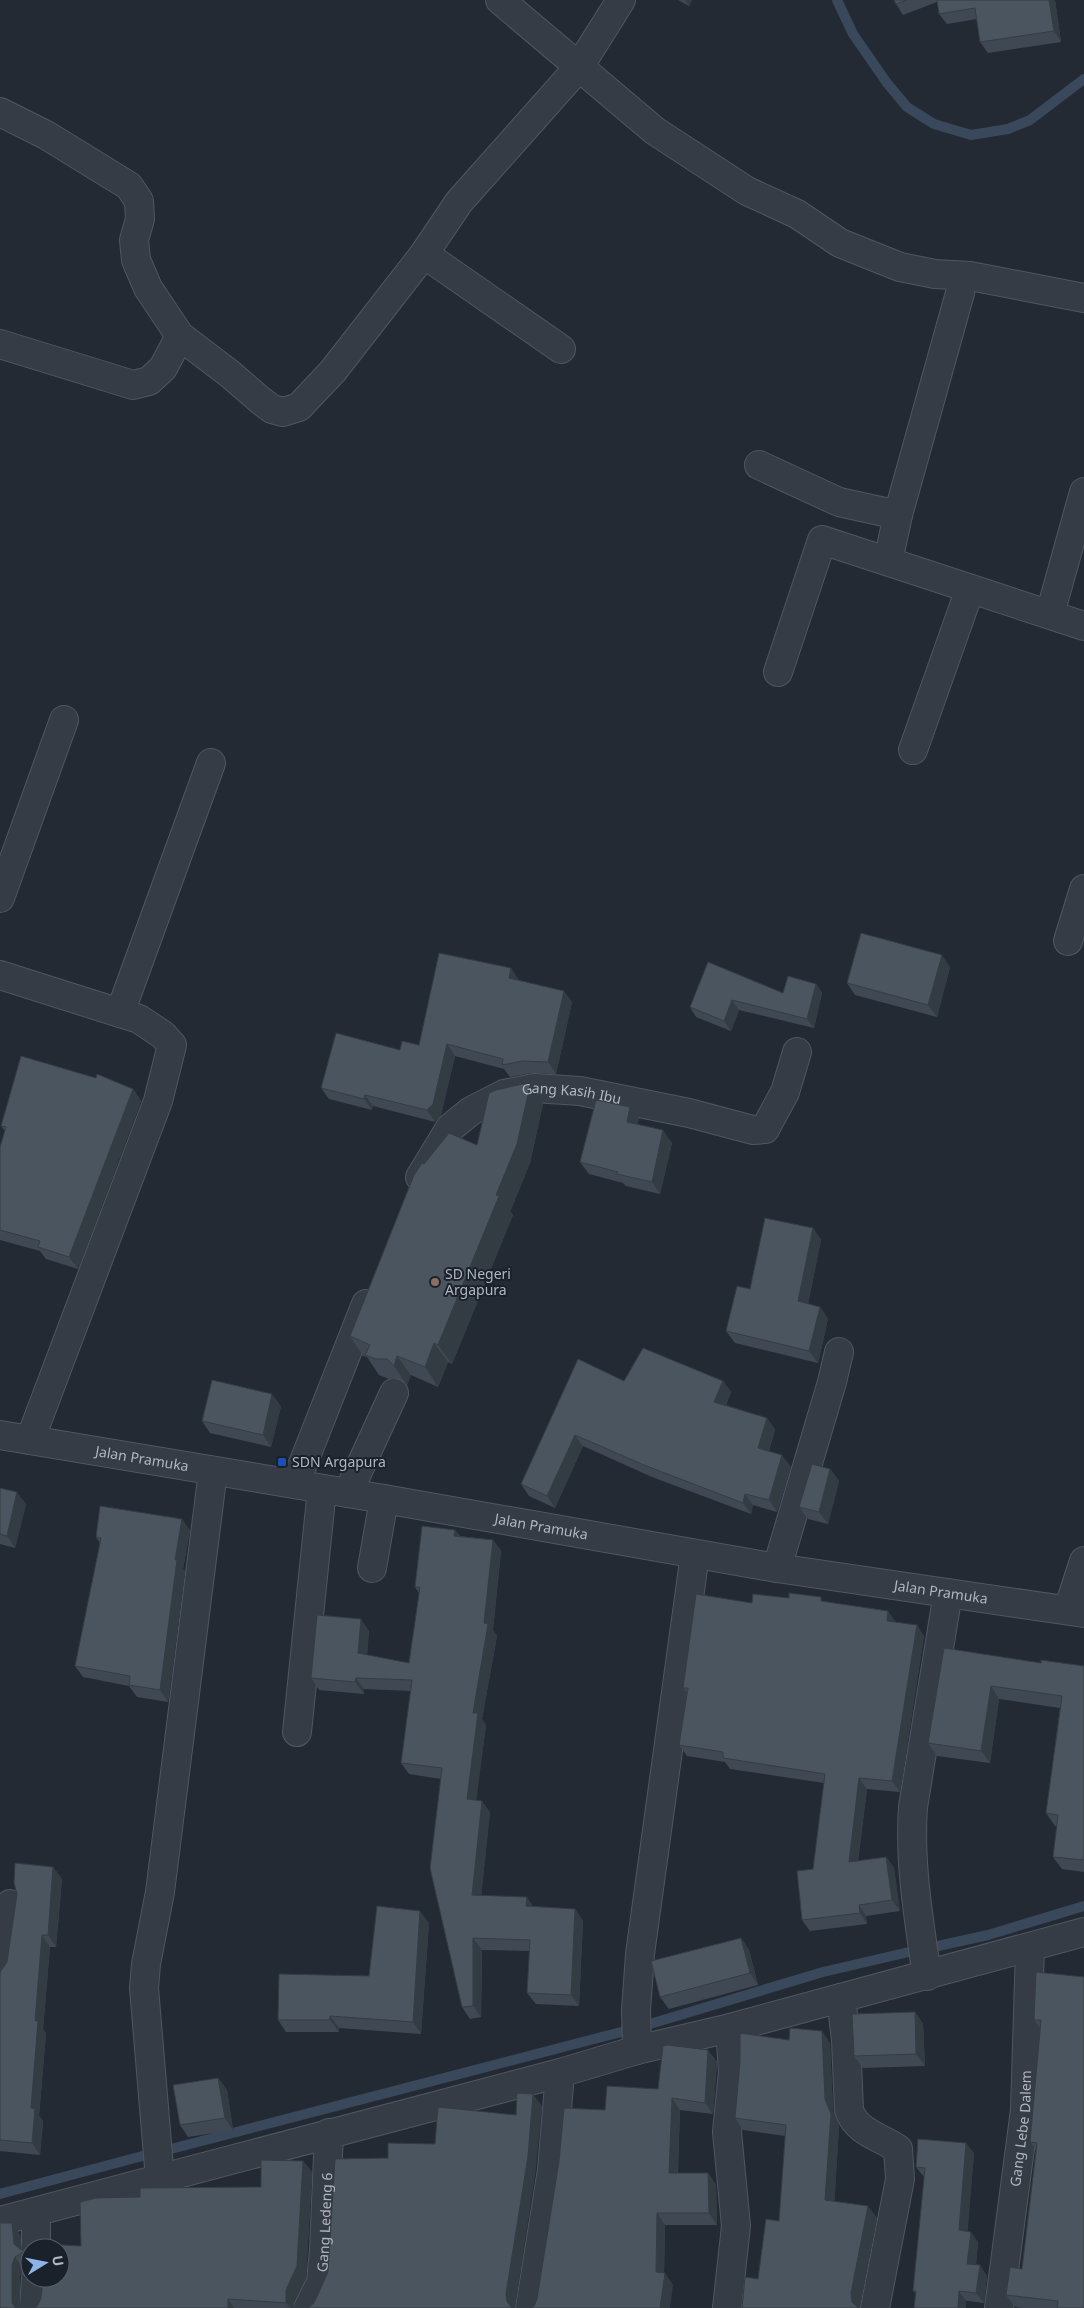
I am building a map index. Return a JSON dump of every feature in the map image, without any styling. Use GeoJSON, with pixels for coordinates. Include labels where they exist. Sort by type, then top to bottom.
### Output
{"type":"FeatureCollection","features":[{"type":"Feature","properties":{"kind":"street"},"geometry":{"type":"LineString","coordinates":[[500,0],[655,131],[747,191],[797,214],[840,242],[900,267],[935,274],[970,276],[1084,298]]}},
{"type":"Feature","properties":{"kind":"street"},"geometry":{"type":"LineString","coordinates":[[0,112],[46,134],[129,186],[139,201],[140,219],[134,240],[136,260],[148,288],[180,336],[272,409],[283,412],[299,408],[333,371],[424,254],[458,202],[579,66],[621,0]]}},
{"type":"Feature","properties":{"kind":"street"},"geometry":{"type":"LineString","coordinates":[[424,254],[561,348]]}},
{"type":"Feature","properties":{"kind":"street"},"geometry":{"type":"LineString","coordinates":[[888,561],[898,515],[960,292]]}},
{"type":"Feature","properties":{"kind":"street"},"geometry":{"type":"LineString","coordinates":[[0,344],[133,385],[149,381],[163,368],[180,336]]}},
{"type":"Feature","properties":{"kind":"street"},"geometry":{"type":"LineString","coordinates":[[759,465],[839,502],[898,515]]}},
{"type":"Feature","properties":{"kind":"street"},"geometry":{"type":"LineString","coordinates":[[1050,614],[1084,492]]}},
{"type":"Feature","properties":{"kind":"street"},"geometry":{"type":"LineString","coordinates":[[778,672],[822,540],[839,502]]}},
{"type":"Feature","properties":{"kind":"street"},"geometry":{"type":"LineString","coordinates":[[822,540],[1084,626]]}},
{"type":"Feature","properties":{"kind":"street"},"geometry":{"type":"LineString","coordinates":[[913,750],[970,589]]}},
{"type":"Feature","properties":{"kind":"street"},"geometry":{"type":"LineString","coordinates":[[0,898],[64,720]]}},
{"type":"Feature","properties":{"kind":"street"},"geometry":{"type":"LineString","coordinates":[[120,1013],[211,764]]}},
{"type":"Feature","properties":{"kind":"street"},"geometry":{"type":"LineString","coordinates":[[1068,941],[1084,889]]}},
{"type":"Feature","properties":{"kind":"street"},"geometry":{"type":"LineString","coordinates":[[0,975],[138,1018],[163,1034],[172,1045],[158,1101],[30,1440]]}},
{"type":"Feature","properties":{"kind":"street","name":"Gang Kasih Ibu"},"geometry":{"type":"LineString","coordinates":[[410,1195],[450,1128],[471,1111],[504,1094],[534,1088],[580,1091],[689,1113],[753,1130],[765,1129],[785,1092],[797,1052]]}},
{"type":"Feature","properties":{"kind":"street"},"geometry":{"type":"LineString","coordinates":[[295,1484],[374,1284]]}},
{"type":"Feature","properties":{"kind":"street"},"geometry":{"type":"LineString","coordinates":[[777,1568],[832,1382],[839,1352]]}},
{"type":"Feature","properties":{"kind":"street"},"geometry":{"type":"LineString","coordinates":[[297,1732],[335,1491],[394,1393]]}},
{"type":"Feature","properties":{"kind":"street","name":"Jalan Pramuka"},"geometry":{"type":"LineString","coordinates":[[0,1435],[384,1498],[777,1568],[1076,1612]]}},
{"type":"Feature","properties":{"kind":"street"},"geometry":{"type":"LineString","coordinates":[[160,2179],[144,1988],[146,1964],[160,1892],[213,1471]]}},
{"type":"Feature","properties":{"kind":"street"},"geometry":{"type":"LineString","coordinates":[[372,1568],[384,1498]]}},
{"type":"Feature","properties":{"kind":"street"},"geometry":{"type":"LineString","coordinates":[[637,2050],[636,2010],[640,1954],[695,1554]]}},
{"type":"Feature","properties":{"kind":"street"},"geometry":{"type":"LineString","coordinates":[[1076,1612],[1084,1561]]}},
{"type":"Feature","properties":{"kind":"street"},"geometry":{"type":"LineString","coordinates":[[927,1976],[914,1882],[911,1835],[913,1807],[948,1593]]}},
{"type":"Feature","properties":{"kind":"street"},"geometry":{"type":"LineString","coordinates":[[0,1972],[10,1904]]}},
{"type":"Feature","properties":{"kind":"street"},"geometry":{"type":"LineString","coordinates":[[0,2221],[329,2133],[560,2074],[637,2050],[730,2028],[927,1976],[1084,1932]]}},
{"type":"Feature","properties":{"kind":"street","name":"Gang Lebe Dalem"},"geometry":{"type":"LineString","coordinates":[[999,2308],[1024,2110],[1030,1947]]}},
{"type":"Feature","properties":{"kind":"street"},"geometry":{"type":"LineString","coordinates":[[841,1998],[851,2118],[857,2125],[898,2149],[900,2156],[900,2180],[875,2308]]}},
{"type":"Feature","properties":{"kind":"street"},"geometry":{"type":"LineString","coordinates":[[728,2308],[736,2226],[735,2198],[727,2132],[733,2072],[730,2028]]}},
{"type":"Feature","properties":{"kind":"street"},"geometry":{"type":"LineString","coordinates":[[530,2308],[552,2170],[560,2074]]}},
{"type":"Feature","properties":{"kind":"street","name":"Gang Ledeng 6"},"geometry":{"type":"LineString","coordinates":[[308,2308],[321,2282],[329,2133]]}},
{"type":"Feature","properties":{"kind":"street"},"geometry":{"type":"LineString","coordinates":[[36,2212],[36,2238]]}},
{"type":"Feature","properties":{"kind":"street"},"geometry":{"type":"LineString","coordinates":[[34,2308],[35,2288]]}},
{"type":"Feature","properties":{"kind":"building"},"geometry":{"type":"Polygon","coordinates":[[[894,0],[907,0],[896,4],[894,0]]]}},
{"type":"Feature","properties":{"kind":"building"},"geometry":{"type":"Polygon","coordinates":[[[937,0],[1049,0],[1054,31],[980,42],[975,8],[939,14],[937,0]]]}},
{"type":"Feature","properties":{"kind":"building"},"geometry":{"type":"Polygon","coordinates":[[[861,933],[942,955],[928,1005],[847,983],[861,933]]]}},
{"type":"Feature","properties":{"kind":"building"},"geometry":{"type":"Polygon","coordinates":[[[439,953],[511,968],[509,978],[564,991],[548,1062],[523,1061],[502,1065],[503,1059],[447,1044],[433,1104],[427,1110],[365,1095],[364,1099],[321,1088],[336,1033],[400,1050],[402,1041],[419,1045],[439,953]]]}},
{"type":"Feature","properties":{"kind":"building"},"geometry":{"type":"Polygon","coordinates":[[[708,962],[783,993],[788,976],[816,984],[807,1019],[732,1000],[724,1021],[690,1007],[708,962]]]}},
{"type":"Feature","properties":{"kind":"building"},"geometry":{"type":"Polygon","coordinates":[[[21,1056],[96,1078],[97,1074],[133,1089],[69,1257],[38,1247],[40,1241],[0,1230],[0,1147],[6,1127],[1,1126],[21,1056]]]}},
{"type":"Feature","properties":{"kind":"building"},"geometry":{"type":"Polygon","coordinates":[[[522,1084],[530,1085],[517,1144],[496,1195],[499,1196],[438,1345],[434,1343],[425,1367],[397,1356],[394,1366],[387,1359],[376,1359],[365,1355],[370,1345],[350,1336],[414,1175],[422,1163],[424,1164],[449,1133],[477,1145],[489,1093],[522,1084]]]}},
{"type":"Feature","properties":{"kind":"building"},"geometry":{"type":"Polygon","coordinates":[[[596,1100],[630,1107],[627,1122],[663,1130],[652,1182],[617,1174],[618,1172],[580,1162],[596,1100]]]}},
{"type":"Feature","properties":{"kind":"building"},"geometry":{"type":"Polygon","coordinates":[[[765,1218],[813,1228],[798,1301],[820,1307],[809,1351],[726,1331],[737,1286],[750,1289],[765,1218]]]}},
{"type":"Feature","properties":{"kind":"building"},"geometry":{"type":"Polygon","coordinates":[[[643,1348],[723,1381],[714,1402],[767,1418],[758,1448],[782,1455],[769,1500],[745,1494],[743,1503],[644,1465],[575,1435],[547,1496],[521,1484],[578,1359],[624,1381],[643,1348]]]}},
{"type":"Feature","properties":{"kind":"building"},"geometry":{"type":"Polygon","coordinates":[[[212,1380],[272,1394],[263,1435],[202,1421],[212,1380]]]}},
{"type":"Feature","properties":{"kind":"building"},"geometry":{"type":"Polygon","coordinates":[[[812,1464],[830,1469],[819,1512],[799,1507],[812,1464]]]}},
{"type":"Feature","properties":{"kind":"building"},"geometry":{"type":"Polygon","coordinates":[[[0,1488],[17,1492],[7,1536],[0,1534],[0,1488]]]}},
{"type":"Feature","properties":{"kind":"building"},"geometry":{"type":"Polygon","coordinates":[[[100,1506],[182,1519],[175,1560],[177,1560],[160,1690],[129,1685],[130,1676],[75,1666],[101,1538],[96,1537],[100,1506]]]}},
{"type":"Feature","properties":{"kind":"building"},"geometry":{"type":"Polygon","coordinates":[[[422,1526],[455,1530],[454,1536],[493,1540],[484,1623],[488,1624],[473,1713],[478,1713],[467,1799],[482,1801],[472,1895],[527,1897],[526,1906],[575,1909],[571,1995],[527,1993],[530,1940],[473,1938],[473,2006],[462,2007],[430,1868],[442,1768],[401,1763],[412,1680],[356,1678],[355,1682],[311,1678],[317,1615],[361,1619],[358,1653],[409,1663],[420,1587],[415,1587],[422,1526]]]}},
{"type":"Feature","properties":{"kind":"building"},"geometry":{"type":"Polygon","coordinates":[[[789,1593],[821,1597],[821,1601],[888,1611],[887,1621],[917,1625],[892,1781],[859,1778],[849,1862],[886,1857],[892,1900],[859,1905],[860,1913],[802,1920],[797,1871],[813,1869],[825,1774],[723,1758],[723,1752],[679,1745],[688,1688],[683,1688],[696,1594],[752,1603],[753,1594],[789,1598],[789,1593]]]}},
{"type":"Feature","properties":{"kind":"building"},"geometry":{"type":"Polygon","coordinates":[[[944,1648],[1041,1663],[1041,1660],[1084,1666],[1084,1860],[1053,1857],[1058,1815],[1046,1813],[1062,1696],[991,1686],[981,1751],[928,1743],[944,1648]]]}},
{"type":"Feature","properties":{"kind":"building"},"geometry":{"type":"Polygon","coordinates":[[[15,1863],[53,1867],[48,1935],[42,1935],[35,2021],[38,2021],[31,2108],[35,2109],[32,2143],[0,2140],[0,1972],[7,1962],[17,1894],[14,1883],[15,1863]]]}},
{"type":"Feature","properties":{"kind":"building"},"geometry":{"type":"Polygon","coordinates":[[[377,1906],[420,1911],[413,2022],[330,2016],[330,2020],[278,2020],[279,1974],[369,1976],[377,1906]]]}},
{"type":"Feature","properties":{"kind":"building"},"geometry":{"type":"Polygon","coordinates":[[[741,1938],[750,1973],[660,1997],[651,1961],[741,1938]]]}},
{"type":"Feature","properties":{"kind":"building"},"geometry":{"type":"Polygon","coordinates":[[[1036,1972],[1084,1977],[1084,2308],[1057,2308],[1058,2301],[1006,2295],[1010,2267],[1022,2269],[1037,2143],[1030,2142],[1041,2020],[1034,2020],[1036,1972]]]}},
{"type":"Feature","properties":{"kind":"building"},"geometry":{"type":"Polygon","coordinates":[[[915,2012],[916,2054],[854,2056],[852,2014],[915,2012]]]}},
{"type":"Feature","properties":{"kind":"building"},"geometry":{"type":"Polygon","coordinates":[[[790,2028],[822,2031],[825,2099],[831,2114],[825,2200],[868,2206],[851,2293],[852,2302],[858,2308],[742,2308],[745,2277],[758,2279],[766,2219],[779,2221],[786,2125],[735,2118],[740,2062],[740,2033],[789,2040],[790,2028]]]}},
{"type":"Feature","properties":{"kind":"building"},"geometry":{"type":"Polygon","coordinates":[[[663,2046],[708,2050],[705,2103],[672,2098],[669,2173],[708,2173],[709,2213],[657,2213],[656,2272],[665,2273],[660,2308],[531,2308],[537,2299],[559,2161],[564,2108],[605,2110],[607,2086],[658,2089],[663,2046]]]}},
{"type":"Feature","properties":{"kind":"building"},"geometry":{"type":"Polygon","coordinates":[[[218,2078],[225,2118],[180,2125],[173,2085],[218,2078]]]}},
{"type":"Feature","properties":{"kind":"building"},"geometry":{"type":"Polygon","coordinates":[[[517,2093],[533,2094],[528,2156],[506,2294],[507,2301],[512,2308],[308,2308],[314,2303],[328,2272],[335,2159],[388,2158],[388,2143],[435,2144],[438,2107],[516,2115],[517,2093]]]}},
{"type":"Feature","properties":{"kind":"building"},"geometry":{"type":"Polygon","coordinates":[[[918,2139],[966,2143],[959,2230],[971,2232],[967,2264],[980,2265],[976,2293],[959,2291],[958,2308],[914,2308],[916,2291],[913,2291],[925,2168],[916,2167],[918,2139]]]}},
{"type":"Feature","properties":{"kind":"building"},"geometry":{"type":"Polygon","coordinates":[[[261,2160],[303,2161],[297,2266],[286,2290],[286,2303],[228,2299],[228,2308],[35,2308],[41,2298],[42,2288],[70,2288],[70,2245],[81,2246],[80,2202],[96,2198],[140,2197],[140,2188],[261,2187],[261,2160]]]}},
{"type":"Feature","properties":{"kind":"building"},"geometry":{"type":"Polygon","coordinates":[[[0,2223],[12,2223],[14,2244],[20,2249],[20,2254],[15,2257],[12,2265],[12,2303],[16,2308],[0,2308],[0,2223]]]}},
{"type":"Feature","properties":{"kind":"waterway"},"geometry":{"type":"LineString","coordinates":[[837,0],[853,34],[887,83],[907,107],[934,124],[971,135],[1008,129],[1030,120],[1084,79]]}},
{"type":"Feature","properties":{"kind":"waterway"},"geometry":{"type":"LineString","coordinates":[[929,1948],[988,1935],[1084,1906]]}},
{"type":"Feature","properties":{"kind":"waterway"},"geometry":{"type":"LineString","coordinates":[[640,2027],[823,1972],[909,1952]]}},
{"type":"Feature","properties":{"kind":"waterway"},"geometry":{"type":"LineString","coordinates":[[167,2150],[625,2031]]}},
{"type":"Feature","properties":{"kind":"waterway"},"geometry":{"type":"LineString","coordinates":[[0,2194],[150,2154]]}},
{"type":"Feature","properties":{"kind":"place","name":"SD Negeri Argapura"},"geometry":{"type":"Point","coordinates":[435,1282]}},
{"type":"Feature","properties":{"kind":"place","name":"SDN Argapura"},"geometry":{"type":"Point","coordinates":[282,1462]}}]}
